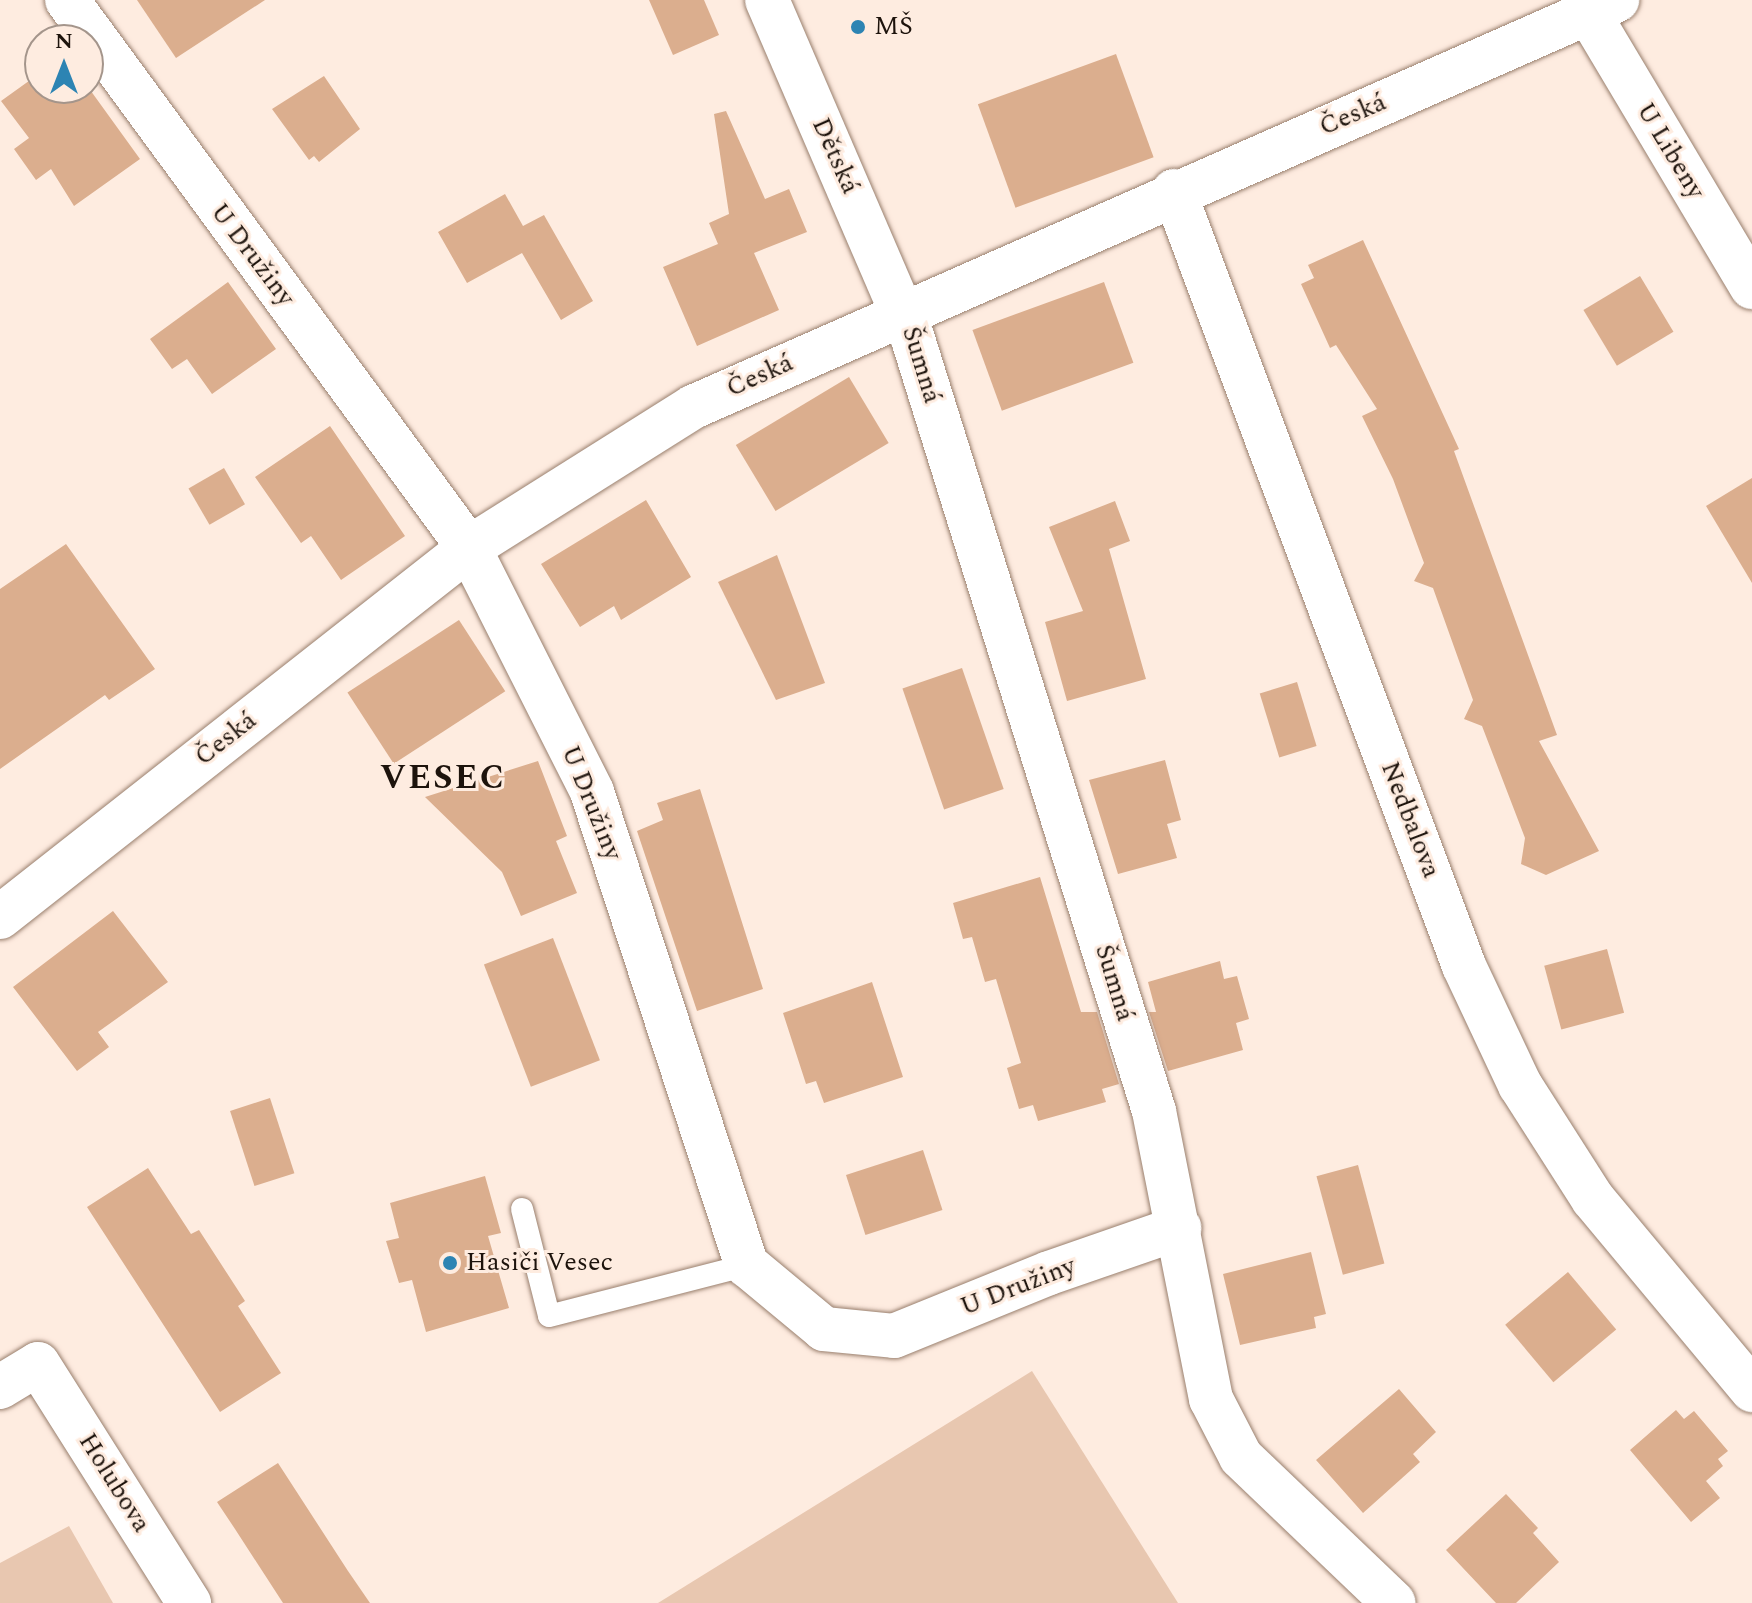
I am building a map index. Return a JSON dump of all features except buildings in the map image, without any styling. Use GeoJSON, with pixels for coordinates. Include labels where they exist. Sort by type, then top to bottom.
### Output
{"type":"FeatureCollection","features":[{"type":"Feature","properties":{"kind":"street","name":"U Družiny"},"geometry":{"type":"LineString","coordinates":[[67,0],[469,548],[592,792],[747,1265],[824,1329],[894,1336],[1049,1273],[1179,1228]]}},
{"type":"Feature","properties":{"kind":"street","name":"Dětská"},"geometry":{"type":"LineString","coordinates":[[767,0],[904,311]]}},
{"type":"Feature","properties":{"kind":"street","name":"Česká"},"geometry":{"type":"LineString","coordinates":[[0,917],[469,548],[693,407],[1174,191],[1603,7]]}},
{"type":"Feature","properties":{"kind":"street","name":"U Libeny"},"geometry":{"type":"LineString","coordinates":[[1603,7],[1752,287]]}},
{"type":"Feature","properties":{"kind":"street","name":"Nedbalova"},"geometry":{"type":"LineString","coordinates":[[1174,191],[1464,966],[1520,1085],[1593,1199],[1752,1390]]}},
{"type":"Feature","properties":{"kind":"street","name":"Šumná"},"geometry":{"type":"LineString","coordinates":[[904,311],[1154,1111],[1211,1399],[1241,1457],[1394,1603]]}},
{"type":"Feature","properties":{"kind":"street","name":"Holubova"},"geometry":{"type":"LineString","coordinates":[[0,1387],[38,1364],[189,1603]]}},
{"type":"Feature","properties":{"kind":"lane"},"geometry":{"type":"LineString","coordinates":[[522,1209],[549,1316],[747,1265]]}},
{"type":"Feature","properties":{"kind":"shaded area"},"geometry":{"type":"Polygon","coordinates":[[[1032,1371],[1178,1603],[658,1603],[1032,1371]]]}},
{"type":"Feature","properties":{"kind":"shaded area"},"geometry":{"type":"Polygon","coordinates":[[[69,1526],[113,1603],[0,1603],[0,1563],[69,1526]]]}},
{"type":"Feature","properties":{"kind":"place","name":"MŠ"},"geometry":{"type":"Point","coordinates":[858,27]}},
{"type":"Feature","properties":{"kind":"place","name":"Hasiči Vesec"},"geometry":{"type":"Point","coordinates":[450,1263]}},
{"type":"Feature","properties":{"kind":"district","name":"VESEC"},"geometry":{"type":"Point","coordinates":[443,779]}}]}
